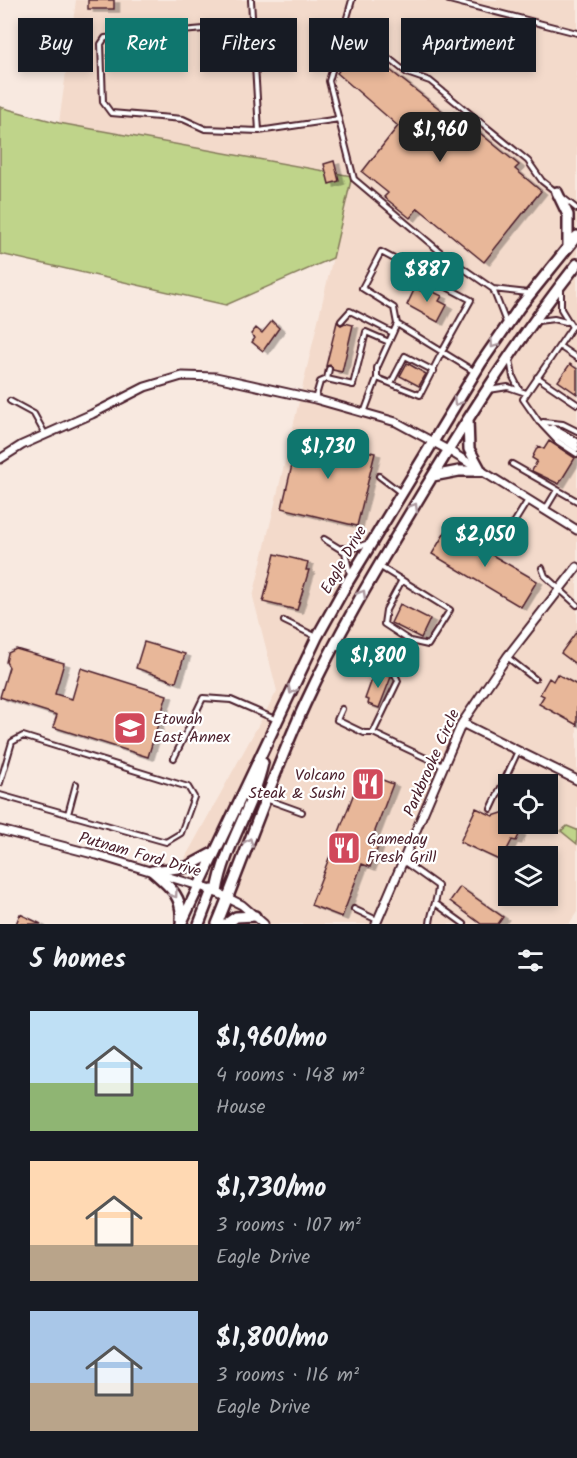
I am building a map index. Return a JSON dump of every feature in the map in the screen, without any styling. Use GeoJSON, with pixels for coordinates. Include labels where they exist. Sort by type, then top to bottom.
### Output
{"type":"FeatureCollection","features":[{"type":"Feature","properties":{"kind":"street"},"geometry":{"type":"LineString","coordinates":[[556,192],[568,215],[567,248]]}},
{"type":"Feature","properties":{"kind":"street","name":"Eagle Drive"},"geometry":{"type":"LineString","coordinates":[[181,924],[317,637],[350,578],[475,372],[531,294],[577,236]]}},
{"type":"Feature","properties":{"kind":"street","name":"Eagle Drive"},"geometry":{"type":"LineString","coordinates":[[217,924],[265,798],[334,645],[378,565],[483,393],[509,353],[577,264]]}},
{"type":"Feature","properties":{"kind":"street"},"geometry":{"type":"LineString","coordinates":[[0,459],[45,434],[92,414],[145,387],[182,376],[216,377],[315,399],[396,422],[448,450],[577,530]]}},
{"type":"Feature","properties":{"kind":"street"},"geometry":{"type":"LineString","coordinates":[[469,416],[469,449],[481,471]]}},
{"type":"Feature","properties":{"kind":"street"},"geometry":{"type":"LineString","coordinates":[[433,476],[459,471],[481,471]]}},
{"type":"Feature","properties":{"kind":"street","name":"Parkbrooke Circle"},"geometry":{"type":"LineString","coordinates":[[377,922],[462,723],[507,657],[561,591],[577,567]]}},
{"type":"Feature","properties":{"kind":"street"},"geometry":{"type":"LineString","coordinates":[[462,723],[577,780]]}},
{"type":"Feature","properties":{"kind":"street"},"geometry":{"type":"LineString","coordinates":[[199,924],[255,795],[266,746]]}},
{"type":"Feature","properties":{"kind":"street","name":"Putnam Ford Drive"},"geometry":{"type":"LineString","coordinates":[[0,830],[152,871],[214,891],[228,897],[264,924]]}},
{"type":"Feature","properties":{"kind":"street"},"geometry":{"type":"LineString","coordinates":[[152,871],[194,864],[217,850]]}},
{"type":"Feature","properties":{"kind":"street"},"geometry":{"type":"LineString","coordinates":[[152,871],[170,887],[180,902],[181,924]]}},
{"type":"Feature","properties":{"kind":"street"},"geometry":{"type":"LineString","coordinates":[[226,924],[236,917],[255,916]]}},
{"type":"Feature","properties":{"kind":"lane"},"geometry":{"type":"LineString","coordinates":[[251,0],[252,18]]}},
{"type":"Feature","properties":{"kind":"lane"},"geometry":{"type":"LineString","coordinates":[[347,18],[352,0]]}},
{"type":"Feature","properties":{"kind":"lane"},"geometry":{"type":"LineString","coordinates":[[449,0],[577,33]]}},
{"type":"Feature","properties":{"kind":"lane"},"geometry":{"type":"LineString","coordinates":[[200,29],[105,38],[101,44],[103,102],[111,113],[183,119],[205,129],[259,131],[339,119]]}},
{"type":"Feature","properties":{"kind":"lane"},"geometry":{"type":"LineString","coordinates":[[389,58],[407,73],[430,81],[528,161],[542,181],[577,209]]}},
{"type":"Feature","properties":{"kind":"lane"},"geometry":{"type":"LineString","coordinates":[[255,72],[259,131]]}},
{"type":"Feature","properties":{"kind":"lane"},"geometry":{"type":"LineString","coordinates":[[331,72],[329,81],[354,179],[444,255],[493,289],[531,294]]}},
{"type":"Feature","properties":{"kind":"lane"},"geometry":{"type":"LineString","coordinates":[[364,413],[377,378],[377,368],[397,324],[394,308],[362,288],[381,252],[471,300],[420,395],[377,378]]}},
{"type":"Feature","properties":{"kind":"lane"},"geometry":{"type":"LineString","coordinates":[[562,282],[560,303],[566,322]]}},
{"type":"Feature","properties":{"kind":"lane"},"geometry":{"type":"LineString","coordinates":[[493,289],[507,326]]}},
{"type":"Feature","properties":{"kind":"lane"},"geometry":{"type":"LineString","coordinates":[[341,321],[346,312],[354,312],[393,333]]}},
{"type":"Feature","properties":{"kind":"lane"},"geometry":{"type":"LineString","coordinates":[[531,323],[547,318],[566,322],[572,327]]}},
{"type":"Feature","properties":{"kind":"lane"},"geometry":{"type":"LineString","coordinates":[[397,324],[475,372]]}},
{"type":"Feature","properties":{"kind":"lane"},"geometry":{"type":"LineString","coordinates":[[577,325],[572,327],[523,399],[539,422],[557,441],[577,447]]}},
{"type":"Feature","properties":{"kind":"lane"},"geometry":{"type":"LineString","coordinates":[[315,399],[320,382],[327,379],[353,385],[366,332],[389,342]]}},
{"type":"Feature","properties":{"kind":"lane"},"geometry":{"type":"LineString","coordinates":[[559,346],[577,358]]}},
{"type":"Feature","properties":{"kind":"lane"},"geometry":{"type":"LineString","coordinates":[[509,353],[513,377],[520,389]]}},
{"type":"Feature","properties":{"kind":"lane"},"geometry":{"type":"LineString","coordinates":[[391,383],[405,356],[434,371]]}},
{"type":"Feature","properties":{"kind":"lane"},"geometry":{"type":"LineString","coordinates":[[327,379],[329,369]]}},
{"type":"Feature","properties":{"kind":"lane"},"geometry":{"type":"LineString","coordinates":[[537,377],[577,404]]}},
{"type":"Feature","properties":{"kind":"lane"},"geometry":{"type":"LineString","coordinates":[[483,393],[502,386],[520,389],[526,393]]}},
{"type":"Feature","properties":{"kind":"lane"},"geometry":{"type":"LineString","coordinates":[[10,401],[34,414],[45,434]]}},
{"type":"Feature","properties":{"kind":"lane"},"geometry":{"type":"LineString","coordinates":[[539,422],[563,424],[577,431]]}},
{"type":"Feature","properties":{"kind":"lane"},"geometry":{"type":"LineString","coordinates":[[539,422],[577,447]]}},
{"type":"Feature","properties":{"kind":"lane"},"geometry":{"type":"LineString","coordinates":[[513,464],[577,501]]}},
{"type":"Feature","properties":{"kind":"lane"},"geometry":{"type":"LineString","coordinates":[[379,476],[401,492]]}},
{"type":"Feature","properties":{"kind":"lane"},"geometry":{"type":"LineString","coordinates":[[545,510],[557,490]]}},
{"type":"Feature","properties":{"kind":"lane"},"geometry":{"type":"LineString","coordinates":[[512,526],[528,500]]}},
{"type":"Feature","properties":{"kind":"lane"},"geometry":{"type":"LineString","coordinates":[[324,539],[338,547],[352,549],[371,542]]}},
{"type":"Feature","properties":{"kind":"lane"},"geometry":{"type":"LineString","coordinates":[[338,547],[349,561],[350,578]]}},
{"type":"Feature","properties":{"kind":"lane"},"geometry":{"type":"LineString","coordinates":[[378,565],[402,580],[450,610],[428,645],[410,641],[384,624],[383,618],[402,580]]}},
{"type":"Feature","properties":{"kind":"lane"},"geometry":{"type":"LineString","coordinates":[[542,568],[545,576],[577,605]]}},
{"type":"Feature","properties":{"kind":"lane"},"geometry":{"type":"LineString","coordinates":[[284,621],[317,637]]}},
{"type":"Feature","properties":{"kind":"lane"},"geometry":{"type":"LineString","coordinates":[[334,645],[393,670],[398,681],[373,734]]}},
{"type":"Feature","properties":{"kind":"lane"},"geometry":{"type":"LineString","coordinates":[[507,657],[535,679]]}},
{"type":"Feature","properties":{"kind":"lane"},"geometry":{"type":"LineString","coordinates":[[174,758],[203,698],[231,700],[278,720]]}},
{"type":"Feature","properties":{"kind":"lane"},"geometry":{"type":"LineString","coordinates":[[342,709],[337,720],[444,767]]}},
{"type":"Feature","properties":{"kind":"lane"},"geometry":{"type":"LineString","coordinates":[[0,783],[12,742],[23,736],[188,787],[194,797],[181,833],[166,842],[0,795]]}},
{"type":"Feature","properties":{"kind":"lane"},"geometry":{"type":"LineString","coordinates":[[491,809],[518,751]]}},
{"type":"Feature","properties":{"kind":"lane"},"geometry":{"type":"LineString","coordinates":[[68,814],[76,784]]}},
{"type":"Feature","properties":{"kind":"lane"},"geometry":{"type":"LineString","coordinates":[[265,798],[302,812]]}},
{"type":"Feature","properties":{"kind":"lane"},"geometry":{"type":"LineString","coordinates":[[403,861],[438,886],[435,903],[431,909],[430,924]]}},
{"type":"Feature","properties":{"kind":"lane"},"geometry":{"type":"LineString","coordinates":[[435,903],[464,924]]}},
{"type":"Feature","properties":{"kind":"lane"},"geometry":{"type":"LineString","coordinates":[[354,909],[377,922]]}},
{"type":"Feature","properties":{"kind":"shaded area"},"geometry":{"type":"Polygon","coordinates":[[[76,0],[577,0],[577,830],[567,826],[561,831],[577,844],[577,912],[569,924],[247,924],[185,858],[277,691],[253,597],[352,176],[59,123],[66,72],[93,72],[93,18],[74,18],[76,0]]]}},
{"type":"Feature","properties":{"kind":"green space"},"geometry":{"type":"Polygon","coordinates":[[[0,107],[59,123],[352,176],[333,258],[226,305],[0,254],[0,107]]]}},
{"type":"Feature","properties":{"kind":"green space"},"geometry":{"type":"Polygon","coordinates":[[[567,826],[577,830],[577,844],[561,831],[567,826]]]}},
{"type":"Feature","properties":{"kind":"building"},"geometry":{"type":"Polygon","coordinates":[[[88,0],[114,0],[114,9],[88,9],[88,0]]]}},
{"type":"Feature","properties":{"kind":"building"},"geometry":{"type":"Polygon","coordinates":[[[389,69],[450,117],[454,112],[519,165],[515,169],[541,191],[484,262],[418,208],[410,218],[384,197],[388,193],[362,172],[398,126],[337,73],[389,72],[389,69]]]}},
{"type":"Feature","properties":{"kind":"building"},"geometry":{"type":"Polygon","coordinates":[[[334,161],[339,181],[329,184],[324,164],[334,161]]]}},
{"type":"Feature","properties":{"kind":"building"},"geometry":{"type":"Polygon","coordinates":[[[423,287],[442,296],[439,301],[447,305],[438,322],[407,305],[415,288],[421,291],[423,287]]]}},
{"type":"Feature","properties":{"kind":"building"},"geometry":{"type":"Polygon","coordinates":[[[272,321],[279,328],[263,351],[252,342],[255,338],[251,334],[256,328],[262,333],[272,321]]]}},
{"type":"Feature","properties":{"kind":"building"},"geometry":{"type":"Polygon","coordinates":[[[337,322],[341,325],[345,323],[353,325],[342,372],[333,370],[330,365],[326,366],[337,322]]]}},
{"type":"Feature","properties":{"kind":"building"},"geometry":{"type":"Polygon","coordinates":[[[407,363],[426,374],[419,386],[400,376],[407,363]]]}},
{"type":"Feature","properties":{"kind":"building"},"geometry":{"type":"Polygon","coordinates":[[[570,364],[577,369],[577,394],[558,381],[570,364]]]}},
{"type":"Feature","properties":{"kind":"building"},"geometry":{"type":"Polygon","coordinates":[[[299,435],[375,453],[357,526],[282,508],[299,435]]]}},
{"type":"Feature","properties":{"kind":"building"},"geometry":{"type":"Polygon","coordinates":[[[549,441],[575,458],[559,484],[532,471],[537,461],[532,458],[538,446],[544,449],[549,441]]]}},
{"type":"Feature","properties":{"kind":"building"},"geometry":{"type":"Polygon","coordinates":[[[447,529],[537,581],[521,607],[432,554],[447,529]]]}},
{"type":"Feature","properties":{"kind":"building"},"geometry":{"type":"Polygon","coordinates":[[[275,554],[308,562],[306,570],[309,570],[297,610],[263,602],[275,554]]]}},
{"type":"Feature","properties":{"kind":"building"},"geometry":{"type":"Polygon","coordinates":[[[400,604],[430,619],[421,638],[391,623],[400,604]]]}},
{"type":"Feature","properties":{"kind":"building"},"geometry":{"type":"Polygon","coordinates":[[[577,631],[577,665],[561,653],[577,631]]]}},
{"type":"Feature","properties":{"kind":"building"},"geometry":{"type":"Polygon","coordinates":[[[144,642],[185,654],[176,682],[136,668],[144,642]]]}},
{"type":"Feature","properties":{"kind":"building"},"geometry":{"type":"Polygon","coordinates":[[[16,649],[64,663],[55,694],[72,699],[81,668],[167,695],[148,757],[53,727],[57,715],[0,697],[9,667],[6,662],[8,653],[16,649]]]}},
{"type":"Feature","properties":{"kind":"building"},"geometry":{"type":"Polygon","coordinates":[[[375,671],[391,677],[379,708],[368,704],[369,700],[365,699],[375,671]]]}},
{"type":"Feature","properties":{"kind":"building"},"geometry":{"type":"Polygon","coordinates":[[[557,674],[577,685],[577,725],[539,704],[544,696],[540,694],[549,678],[553,681],[557,674]]]}},
{"type":"Feature","properties":{"kind":"building"},"geometry":{"type":"Polygon","coordinates":[[[362,772],[393,784],[370,844],[378,847],[370,867],[362,864],[342,917],[311,905],[362,772]]]}},
{"type":"Feature","properties":{"kind":"building"},"geometry":{"type":"Polygon","coordinates":[[[476,808],[493,816],[498,814],[498,834],[520,834],[516,841],[512,840],[509,846],[498,846],[498,860],[460,842],[476,808]]]}},
{"type":"Feature","properties":{"kind":"building"},"geometry":{"type":"Polygon","coordinates":[[[460,887],[503,917],[498,924],[481,924],[450,901],[460,887]]]}},
{"type":"Feature","properties":{"kind":"building"},"geometry":{"type":"Polygon","coordinates":[[[20,914],[41,924],[16,924],[20,914]]]}},
{"type":"Feature","properties":{"kind":"place","name":"Etowah East Annex"},"geometry":{"type":"Point","coordinates":[130,728]}},
{"type":"Feature","properties":{"kind":"place","name":"Volcano Steak & Sushi"},"geometry":{"type":"Point","coordinates":[368,784]}},
{"type":"Feature","properties":{"kind":"place","name":"Gameday Fresh Grill"},"geometry":{"type":"Point","coordinates":[344,848]}}]}
